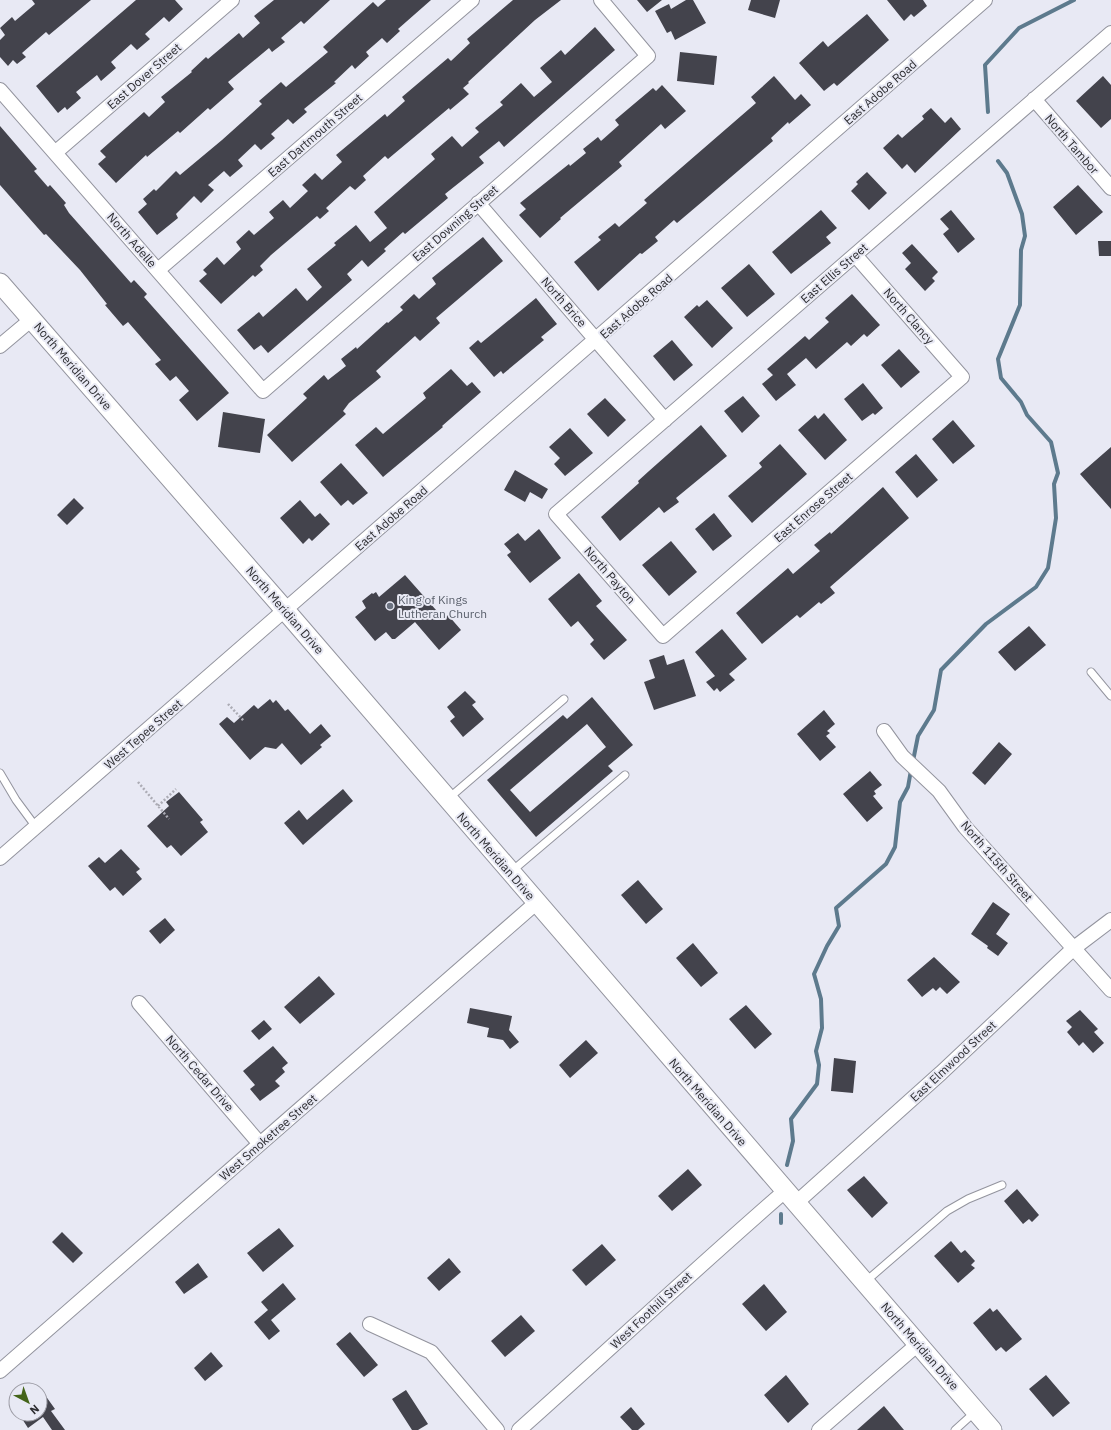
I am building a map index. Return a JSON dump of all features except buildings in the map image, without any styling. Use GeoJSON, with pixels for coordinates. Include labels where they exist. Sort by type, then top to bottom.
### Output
{"type":"FeatureCollection","features":[{"type":"Feature","properties":{"kind":"street","name":"East Dover Street"},"geometry":{"type":"LineString","coordinates":[[56,152],[232,0]]}},
{"type":"Feature","properties":{"kind":"street","name":"East Dartmouth Street"},"geometry":{"type":"LineString","coordinates":[[158,270],[472,0]]}},
{"type":"Feature","properties":{"kind":"street","name":"East Downing Street"},"geometry":{"type":"LineString","coordinates":[[263,390],[648,56],[602,0]]}},
{"type":"Feature","properties":{"kind":"street","name":"East Adobe Road"},"geometry":{"type":"LineString","coordinates":[[285,610],[985,0]]}},
{"type":"Feature","properties":{"kind":"street","name":"East Ellis Street"},"geometry":{"type":"LineString","coordinates":[[556,514],[1111,33]]}},
{"type":"Feature","properties":{"kind":"street","name":"North Adelle"},"geometry":{"type":"LineString","coordinates":[[0,90],[56,152],[263,390]]}},
{"type":"Feature","properties":{"kind":"street","name":"North Tambor"},"geometry":{"type":"LineString","coordinates":[[1034,100],[1111,188]]}},
{"type":"Feature","properties":{"kind":"street","name":"North Brice"},"geometry":{"type":"LineString","coordinates":[[478,203],[665,420]]}},
{"type":"Feature","properties":{"kind":"street","name":"North Clancy"},"geometry":{"type":"LineString","coordinates":[[855,255],[962,377]]}},
{"type":"Feature","properties":{"kind":"street","name":"North Meridian Drive"},"geometry":{"type":"LineString","coordinates":[[0,283],[285,610],[510,873],[992,1430]]}},
{"type":"Feature","properties":{"kind":"street"},"geometry":{"type":"LineString","coordinates":[[1,344],[32,319]]}},
{"type":"Feature","properties":{"kind":"street","name":"East Enrose Street"},"geometry":{"type":"LineString","coordinates":[[663,636],[962,377]]}},
{"type":"Feature","properties":{"kind":"street","name":"North Payton"},"geometry":{"type":"LineString","coordinates":[[556,514],[663,636]]}},
{"type":"Feature","properties":{"kind":"street","name":"West Tepee Street"},"geometry":{"type":"LineString","coordinates":[[0,858],[285,610]]}},
{"type":"Feature","properties":{"kind":"street","name":"North 115th Street"},"geometry":{"type":"LineString","coordinates":[[884,731],[902,756],[938,791],[965,827],[1111,990]]}},
{"type":"Feature","properties":{"kind":"street","name":"West Smoketree Street"},"geometry":{"type":"LineString","coordinates":[[0,1371],[536,903]]}},
{"type":"Feature","properties":{"kind":"street","name":"East Elmwood Street"},"geometry":{"type":"LineString","coordinates":[[790,1197],[941,1073],[1074,948],[1111,920]]}},
{"type":"Feature","properties":{"kind":"street","name":"North Cedar Drive"},"geometry":{"type":"LineString","coordinates":[[139,1003],[260,1144]]}},
{"type":"Feature","properties":{"kind":"street","name":"West Foothill Street"},"geometry":{"type":"LineString","coordinates":[[519,1430],[605,1354],[680,1282],[790,1197]]}},
{"type":"Feature","properties":{"kind":"street"},"geometry":{"type":"LineString","coordinates":[[370,1324],[431,1352],[497,1430]]}},
{"type":"Feature","properties":{"kind":"street"},"geometry":{"type":"LineString","coordinates":[[819,1430],[918,1344]]}},
{"type":"Feature","properties":{"kind":"lane"},"geometry":{"type":"LineString","coordinates":[[1091,672],[1111,696]]}},
{"type":"Feature","properties":{"kind":"lane"},"geometry":{"type":"LineString","coordinates":[[447,799],[564,699]]}},
{"type":"Feature","properties":{"kind":"lane"},"geometry":{"type":"LineString","coordinates":[[0,773],[16,800],[36,827]]}},
{"type":"Feature","properties":{"kind":"lane"},"geometry":{"type":"LineString","coordinates":[[510,873],[625,775]]}},
{"type":"Feature","properties":{"kind":"lane"},"geometry":{"type":"LineString","coordinates":[[864,1282],[947,1211],[968,1198],[1002,1185]]}},
{"type":"Feature","properties":{"kind":"lane"},"geometry":{"type":"LineString","coordinates":[[955,1430],[976,1411]]}},
{"type":"Feature","properties":{"kind":"path"},"geometry":{"type":"LineString","coordinates":[[228,704],[244,722]]}},
{"type":"Feature","properties":{"kind":"path"},"geometry":{"type":"LineString","coordinates":[[138,782],[169,819]]}},
{"type":"Feature","properties":{"kind":"path"},"geometry":{"type":"LineString","coordinates":[[158,806],[176,789]]}},
{"type":"Feature","properties":{"kind":"waterway"},"geometry":{"type":"LineString","coordinates":[[988,112],[985,65],[1019,28],[1074,0]]}},
{"type":"Feature","properties":{"kind":"waterway"},"geometry":{"type":"LineString","coordinates":[[913,761],[918,736],[934,710],[941,670],[986,624],[1036,587],[1048,568],[1056,518],[1054,484],[1058,473],[1051,442],[1027,415],[1021,402],[1001,378],[998,359],[1020,305],[1021,250],[1025,236],[1022,214],[1007,173],[998,161]]}},
{"type":"Feature","properties":{"kind":"waterway"},"geometry":{"type":"LineString","coordinates":[[787,1165],[793,1141],[791,1119],[817,1084],[819,1065],[816,1051],[822,1028],[821,999],[814,974],[827,946],[839,926],[836,908],[886,864],[895,847],[900,802],[908,787],[911,770]]}},
{"type":"Feature","properties":{"kind":"waterway"},"geometry":{"type":"LineString","coordinates":[[781,1214],[781,1223]]}},
{"type":"Feature","properties":{"kind":"place","name":"King of Kings Lutheran Church"},"geometry":{"type":"Point","coordinates":[390,606]}}]}
